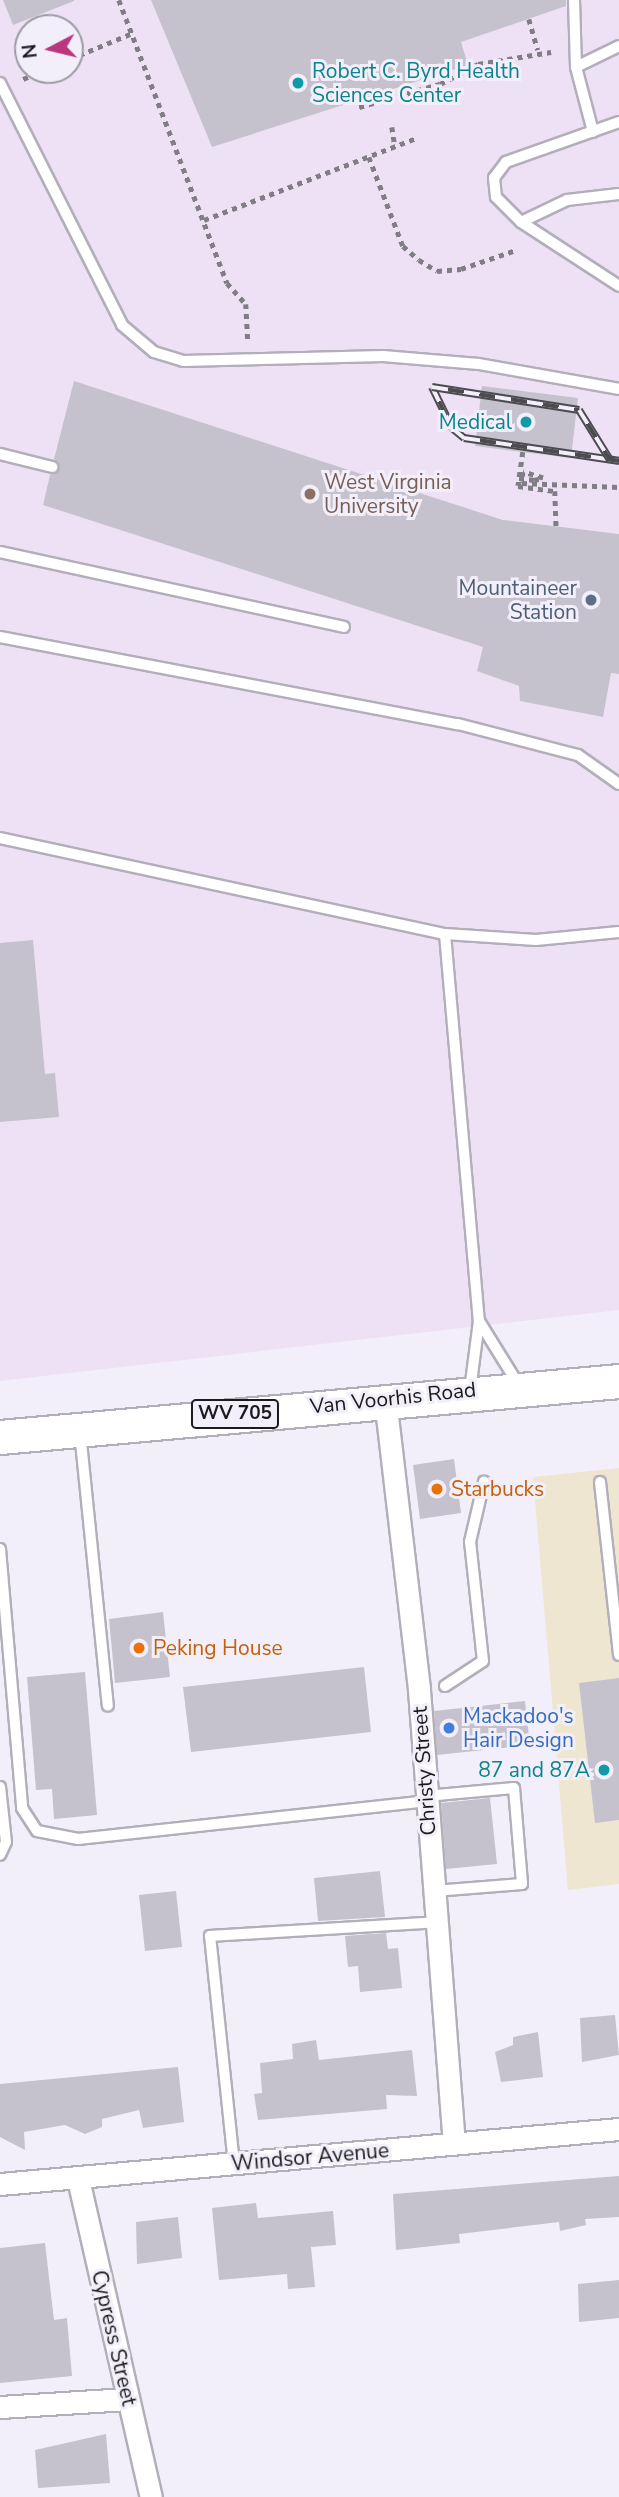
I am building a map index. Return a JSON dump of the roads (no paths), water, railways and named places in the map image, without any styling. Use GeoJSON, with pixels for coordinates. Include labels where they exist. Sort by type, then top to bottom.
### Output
{"type":"FeatureCollection","features":[{"type":"Feature","properties":{"kind":"main road","name":"Van Voorhis Road"},"geometry":{"type":"LineString","coordinates":[[0,1437],[470,1390],[619,1381]]}},
{"type":"Feature","properties":{"kind":"street","name":"Christy Street"},"geometry":{"type":"LineString","coordinates":[[386,1399],[426,1798],[454,2143]]}},
{"type":"Feature","properties":{"kind":"street","name":"Windsor Avenue"},"geometry":{"type":"LineString","coordinates":[[0,2184],[619,2129]]}},
{"type":"Feature","properties":{"kind":"street","name":"Cypress Street"},"geometry":{"type":"LineString","coordinates":[[78,2179],[151,2497]]}},
{"type":"Feature","properties":{"kind":"street"},"geometry":{"type":"LineString","coordinates":[[0,2407],[127,2399]]}},
{"type":"Feature","properties":{"kind":"lane"},"geometry":{"type":"LineString","coordinates":[[574,0],[576,67],[593,132]]}},
{"type":"Feature","properties":{"kind":"lane"},"geometry":{"type":"LineString","coordinates":[[576,67],[619,46]]}},
{"type":"Feature","properties":{"kind":"lane"},"geometry":{"type":"LineString","coordinates":[[0,83],[122,325],[136,343],[183,361],[335,354],[465,363],[619,389]]}},
{"type":"Feature","properties":{"kind":"lane"},"geometry":{"type":"LineString","coordinates":[[619,122],[506,162],[494,178],[496,197],[521,222],[619,286]]}},
{"type":"Feature","properties":{"kind":"lane"},"geometry":{"type":"LineString","coordinates":[[521,222],[567,200],[619,194]]}},
{"type":"Feature","properties":{"kind":"lane"},"geometry":{"type":"LineString","coordinates":[[0,454],[52,467]]}},
{"type":"Feature","properties":{"kind":"lane"},"geometry":{"type":"LineString","coordinates":[[0,552],[344,627]]}},
{"type":"Feature","properties":{"kind":"lane"},"geometry":{"type":"LineString","coordinates":[[0,637],[457,724],[578,755],[619,784]]}},
{"type":"Feature","properties":{"kind":"lane"},"geometry":{"type":"LineString","coordinates":[[0,838],[445,934],[536,940],[619,932]]}},
{"type":"Feature","properties":{"kind":"lane"},"geometry":{"type":"LineString","coordinates":[[445,934],[479,1321],[470,1390]]}},
{"type":"Feature","properties":{"kind":"lane"},"geometry":{"type":"LineString","coordinates":[[479,1321],[520,1387]]}},
{"type":"Feature","properties":{"kind":"lane"},"geometry":{"type":"LineString","coordinates":[[79,1429],[108,1706]]}},
{"type":"Feature","properties":{"kind":"lane"},"geometry":{"type":"LineString","coordinates":[[445,1686],[482,1661],[470,1542],[484,1482]]}},
{"type":"Feature","properties":{"kind":"lane"},"geometry":{"type":"LineString","coordinates":[[600,1482],[619,1655]]}},
{"type":"Feature","properties":{"kind":"lane"},"geometry":{"type":"LineString","coordinates":[[0,1549],[22,1808],[37,1831],[78,1839],[514,1788],[523,1884],[434,1891]]}},
{"type":"Feature","properties":{"kind":"lane"},"geometry":{"type":"LineString","coordinates":[[0,1787],[6,1842],[0,1855]]}},
{"type":"Feature","properties":{"kind":"lane"},"geometry":{"type":"LineString","coordinates":[[234,2164],[210,1936],[436,1922]]}},
{"type":"Feature","properties":{"kind":"railway"},"geometry":{"type":"LineString","coordinates":[[432,387],[452,428],[464,438],[619,461]]}},
{"type":"Feature","properties":{"kind":"railway"},"geometry":{"type":"LineString","coordinates":[[432,387],[579,410],[610,460]]}},
{"type":"Feature","properties":{"kind":"place","name":"Robert C. Byrd Health Sciences Center"},"geometry":{"type":"Point","coordinates":[298,83]}},
{"type":"Feature","properties":{"kind":"place","name":"Medical"},"geometry":{"type":"Point","coordinates":[526,422]}},
{"type":"Feature","properties":{"kind":"place","name":"West Virginia University"},"geometry":{"type":"Point","coordinates":[310,494]}},
{"type":"Feature","properties":{"kind":"place","name":"Mountaineer Station"},"geometry":{"type":"Point","coordinates":[591,600]}},
{"type":"Feature","properties":{"kind":"place","name":"Starbucks"},"geometry":{"type":"Point","coordinates":[437,1489]}},
{"type":"Feature","properties":{"kind":"place","name":"Peking House"},"geometry":{"type":"Point","coordinates":[139,1648]}},
{"type":"Feature","properties":{"kind":"place","name":"Mackadoo's Hair Design"},"geometry":{"type":"Point","coordinates":[449,1728]}},
{"type":"Feature","properties":{"kind":"place","name":"87 and 87A"},"geometry":{"type":"Point","coordinates":[604,1770]}}]}
